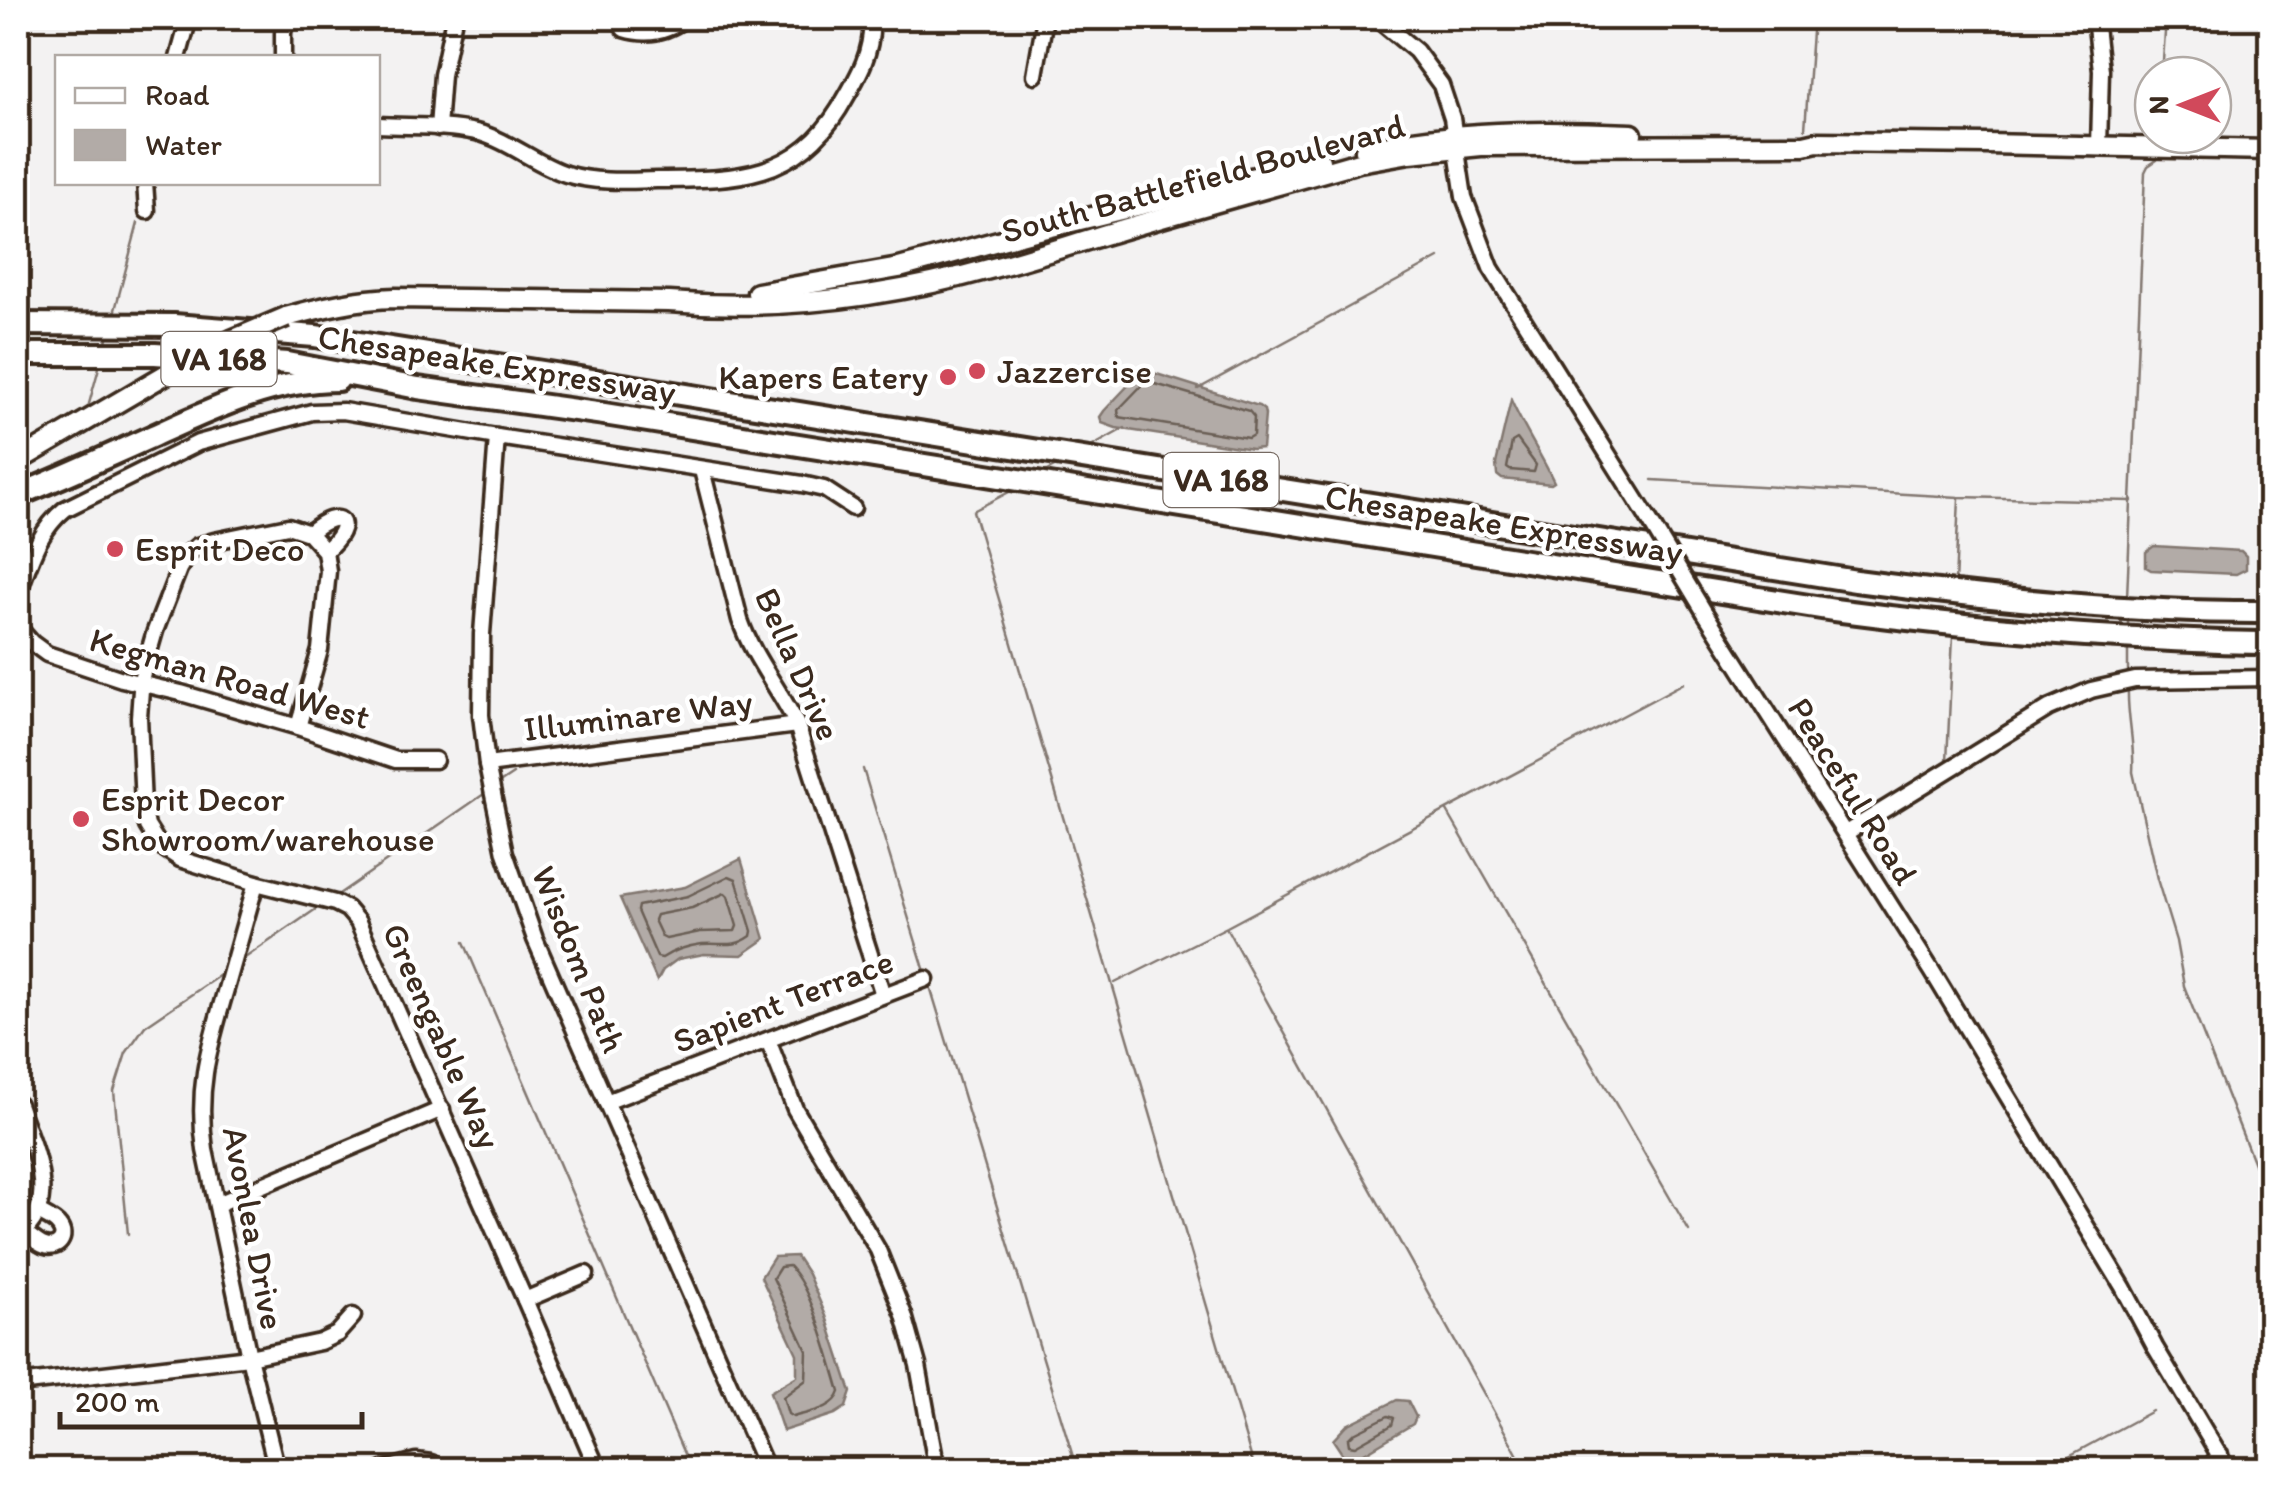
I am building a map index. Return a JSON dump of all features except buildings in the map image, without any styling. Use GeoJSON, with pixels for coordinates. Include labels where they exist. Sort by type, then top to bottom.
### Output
{"type":"FeatureCollection","features":[{"type":"Feature","properties":{"kind":"highway","name":"Chesapeake Expressway"},"geometry":{"type":"LineString","coordinates":[[18,324],[174,325],[316,336],[1856,581],[1980,598],[2096,607],[2270,612]]}},
{"type":"Feature","properties":{"kind":"highway","name":"Chesapeake Expressway"},"geometry":{"type":"LineString","coordinates":[[18,354],[155,354],[287,363],[418,388],[604,414],[1834,610],[2014,630],[2270,643]]}},
{"type":"Feature","properties":{"kind":"highway"},"geometry":{"type":"LineString","coordinates":[[18,495],[258,393],[330,380],[418,388]]}},
{"type":"Feature","properties":{"kind":"main road","name":"South Battlefield Boulevard"},"geometry":{"type":"LineString","coordinates":[[18,461],[175,369],[286,318],[328,306],[394,298],[705,305],[801,302],[919,285],[990,269],[1360,162],[1455,142],[1567,132],[1802,138],[1817,142],[2270,150]]}},
{"type":"Feature","properties":{"kind":"street"},"geometry":{"type":"LineString","coordinates":[[179,55],[189,18]]}},
{"type":"Feature","properties":{"kind":"street"},"geometry":{"type":"LineString","coordinates":[[283,55],[286,18]]}},
{"type":"Feature","properties":{"kind":"street"},"geometry":{"type":"LineString","coordinates":[[438,128],[442,75],[454,18]]}},
{"type":"Feature","properties":{"kind":"street"},"geometry":{"type":"LineString","coordinates":[[624,29],[654,33],[685,18]]}},
{"type":"Feature","properties":{"kind":"street"},"geometry":{"type":"LineString","coordinates":[[380,125],[481,134],[561,172],[597,180],[721,179],[750,175],[798,152],[836,114],[864,64],[872,37],[870,18]]}},
{"type":"Feature","properties":{"kind":"street"},"geometry":{"type":"LineString","coordinates":[[1035,75],[1045,18]]}},
{"type":"Feature","properties":{"kind":"street","name":"Peaceful Road"},"geometry":{"type":"LineString","coordinates":[[1376,18],[1416,51],[1441,85],[1452,118],[1464,197],[1490,268],[1932,971],[2123,1287],[2228,1470]]}},
{"type":"Feature","properties":{"kind":"street"},"geometry":{"type":"LineString","coordinates":[[2095,18],[2101,70],[2099,147]]}},
{"type":"Feature","properties":{"kind":"street"},"geometry":{"type":"LineString","coordinates":[[145,185],[147,210]]}},
{"type":"Feature","properties":{"kind":"street"},"geometry":{"type":"LineString","coordinates":[[18,594],[41,535],[65,509],[210,439],[312,412],[343,410],[824,489],[853,508]]}},
{"type":"Feature","properties":{"kind":"street","name":"Wisdom Path"},"geometry":{"type":"LineString","coordinates":[[498,438],[480,673],[487,765],[504,853],[606,1102],[767,1470]]}},
{"type":"Feature","properties":{"kind":"street","name":"Bella Drive"},"geometry":{"type":"LineString","coordinates":[[702,470],[747,641],[798,725],[882,995]]}},
{"type":"Feature","properties":{"kind":"street"},"geometry":{"type":"LineString","coordinates":[[298,727],[320,650],[328,571],[324,552],[308,532],[326,519],[337,518],[341,522],[340,538],[324,552]]}},
{"type":"Feature","properties":{"kind":"street","name":"Greengable Way"},"geometry":{"type":"LineString","coordinates":[[308,532],[281,526],[202,544],[182,563],[155,631],[140,684],[143,806],[147,826],[172,856],[335,903],[358,922],[598,1470]]}},
{"type":"Feature","properties":{"kind":"street","name":"Kegman Road West"},"geometry":{"type":"LineString","coordinates":[[18,628],[46,654],[140,684],[298,727],[396,760],[435,760]]}},
{"type":"Feature","properties":{"kind":"street"},"geometry":{"type":"LineString","coordinates":[[1846,834],[2016,727],[2072,697],[2135,680],[2270,678]]}},
{"type":"Feature","properties":{"kind":"street","name":"Illuminare Way"},"geometry":{"type":"LineString","coordinates":[[487,765],[798,725]]}},
{"type":"Feature","properties":{"kind":"street","name":"Avonlea Drive"},"geometry":{"type":"LineString","coordinates":[[256,882],[208,1050],[201,1123],[249,1357],[277,1470]]}},
{"type":"Feature","properties":{"kind":"street","name":"Sapient Terrace"},"geometry":{"type":"LineString","coordinates":[[606,1102],[926,979]]}},
{"type":"Feature","properties":{"kind":"street"},"geometry":{"type":"LineString","coordinates":[[768,1040],[794,1109],[878,1250],[898,1299],[918,1365],[937,1470]]}},
{"type":"Feature","properties":{"kind":"street"},"geometry":{"type":"LineString","coordinates":[[18,1104],[42,1176],[38,1212],[21,1234],[55,1247],[63,1236],[60,1226],[38,1212]]}},
{"type":"Feature","properties":{"kind":"street"},"geometry":{"type":"LineString","coordinates":[[218,1204],[442,1109]]}},
{"type":"Feature","properties":{"kind":"street"},"geometry":{"type":"LineString","coordinates":[[525,1300],[586,1274]]}},
{"type":"Feature","properties":{"kind":"street"},"geometry":{"type":"LineString","coordinates":[[18,1384],[249,1357],[320,1342],[338,1334],[352,1316]]}},
{"type":"Feature","properties":{"kind":"street"},"geometry":{"type":"LineString","coordinates":[[2208,1470],[2220,1454]]}},
{"type":"Feature","properties":{"kind":"street"},"geometry":{"type":"LineString","coordinates":[[383,1470],[416,1461],[431,1462]]}},
{"type":"Feature","properties":{"kind":"water"},"geometry":{"type":"Polygon","coordinates":[[[1147,371],[1259,406],[1265,415],[1262,448],[1102,423],[1104,411],[1139,374],[1147,371]]]}},
{"type":"Feature","properties":{"kind":"water"},"geometry":{"type":"Polygon","coordinates":[[[1511,400],[1554,482],[1551,484],[1502,479],[1497,475],[1496,464],[1511,400]]]}},
{"type":"Feature","properties":{"kind":"water"},"geometry":{"type":"Polygon","coordinates":[[[2154,546],[2241,551],[2246,556],[2246,569],[2236,574],[2151,570],[2146,567],[2146,552],[2154,546]]]}},
{"type":"Feature","properties":{"kind":"water"},"geometry":{"type":"Polygon","coordinates":[[[741,859],[765,939],[742,955],[704,954],[678,959],[663,970],[657,981],[620,898],[685,887],[741,859]]]}},
{"type":"Feature","properties":{"kind":"water"},"geometry":{"type":"Polygon","coordinates":[[[796,1256],[826,1316],[851,1392],[846,1407],[835,1414],[783,1431],[770,1392],[797,1376],[797,1354],[761,1277],[774,1257],[796,1256]]]}},
{"type":"Feature","properties":{"kind":"water"},"geometry":{"type":"Polygon","coordinates":[[[1397,1400],[1408,1401],[1416,1417],[1413,1424],[1354,1459],[1345,1458],[1333,1440],[1347,1425],[1397,1400]]]}},
{"type":"Feature","properties":{"kind":"waterway"},"geometry":{"type":"LineString","coordinates":[[1805,129],[1813,18]]}},
{"type":"Feature","properties":{"kind":"waterway"},"geometry":{"type":"LineString","coordinates":[[2163,55],[2166,18]]}},
{"type":"Feature","properties":{"kind":"waterway"},"geometry":{"type":"LineString","coordinates":[[2127,597],[2145,172],[2157,160]]}},
{"type":"Feature","properties":{"kind":"waterway"},"geometry":{"type":"LineString","coordinates":[[115,310],[138,223]]}},
{"type":"Feature","properties":{"kind":"waterway"},"geometry":{"type":"LineString","coordinates":[[1198,389],[1439,258]]}},
{"type":"Feature","properties":{"kind":"waterway"},"geometry":{"type":"LineString","coordinates":[[105,344],[107,338]]}},
{"type":"Feature","properties":{"kind":"waterway"},"geometry":{"type":"LineString","coordinates":[[87,411],[100,364]]}},
{"type":"Feature","properties":{"kind":"waterway"},"geometry":{"type":"LineString","coordinates":[[1089,448],[1125,428]]}},
{"type":"Feature","properties":{"kind":"waterway"},"geometry":{"type":"LineString","coordinates":[[1043,473],[1060,464]]}},
{"type":"Feature","properties":{"kind":"waterway"},"geometry":{"type":"LineString","coordinates":[[1652,480],[1959,497],[2132,501]]}},
{"type":"Feature","properties":{"kind":"waterway"},"geometry":{"type":"LineString","coordinates":[[1013,490],[973,511],[1255,1470]]}},
{"type":"Feature","properties":{"kind":"waterway"},"geometry":{"type":"LineString","coordinates":[[1955,584],[1959,498]]}},
{"type":"Feature","properties":{"kind":"waterway"},"geometry":{"type":"LineString","coordinates":[[2128,619],[2128,627]]}},
{"type":"Feature","properties":{"kind":"waterway"},"geometry":{"type":"LineString","coordinates":[[1947,761],[1953,635]]}},
{"type":"Feature","properties":{"kind":"waterway"},"geometry":{"type":"LineString","coordinates":[[2128,648],[2128,673]]}},
{"type":"Feature","properties":{"kind":"waterway"},"geometry":{"type":"LineString","coordinates":[[1115,983],[1684,683]]}},
{"type":"Feature","properties":{"kind":"waterway"},"geometry":{"type":"LineString","coordinates":[[2128,690],[2133,772],[2184,986],[2260,1179]]}},
{"type":"Feature","properties":{"kind":"waterway"},"geometry":{"type":"LineString","coordinates":[[863,769],[926,975]]}},
{"type":"Feature","properties":{"kind":"waterway"},"geometry":{"type":"LineString","coordinates":[[498,784],[513,774]]}},
{"type":"Feature","properties":{"kind":"waterway"},"geometry":{"type":"LineString","coordinates":[[336,896],[484,794]]}},
{"type":"Feature","properties":{"kind":"waterway"},"geometry":{"type":"LineString","coordinates":[[1447,811],[1689,1231]]}},
{"type":"Feature","properties":{"kind":"waterway"},"geometry":{"type":"LineString","coordinates":[[242,960],[319,907]]}},
{"type":"Feature","properties":{"kind":"waterway"},"geometry":{"type":"LineString","coordinates":[[1227,929],[1526,1470]]}},
{"type":"Feature","properties":{"kind":"waterway"},"geometry":{"type":"LineString","coordinates":[[464,942],[691,1470]]}},
{"type":"Feature","properties":{"kind":"waterway"},"geometry":{"type":"LineString","coordinates":[[128,1234],[114,1091],[126,1053],[145,1026],[223,973]]}},
{"type":"Feature","properties":{"kind":"waterway"},"geometry":{"type":"LineString","coordinates":[[929,983],[1077,1470]]}},
{"type":"Feature","properties":{"kind":"waterway"},"geometry":{"type":"LineString","coordinates":[[2043,1470],[2152,1411]]}},
{"type":"Feature","properties":{"kind":"place","name":"Jazzercise"},"geometry":{"type":"Point","coordinates":[977,371]}},
{"type":"Feature","properties":{"kind":"place","name":"Kapers Eatery"},"geometry":{"type":"Point","coordinates":[948,377]}},
{"type":"Feature","properties":{"kind":"place","name":"Esprit Deco"},"geometry":{"type":"Point","coordinates":[115,549]}},
{"type":"Feature","properties":{"kind":"place","name":"Esprit Decor Showroom/warehouse"},"geometry":{"type":"Point","coordinates":[81,819]}}]}
